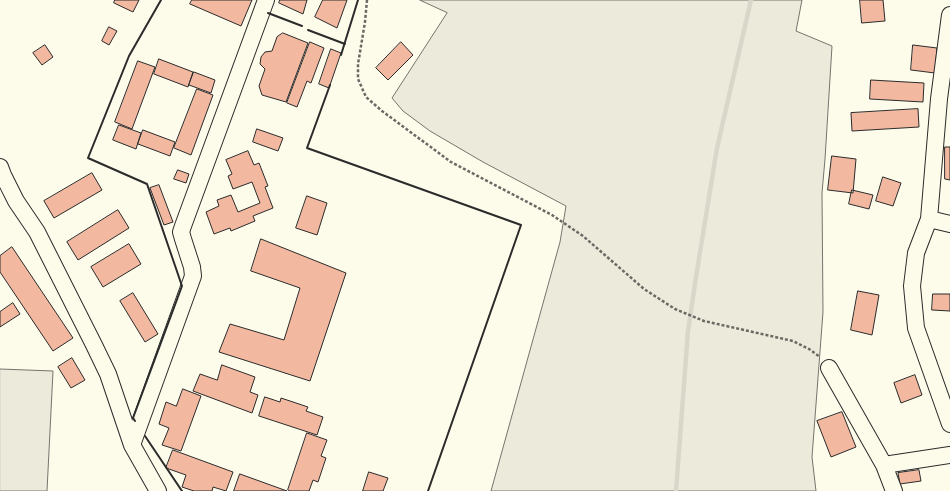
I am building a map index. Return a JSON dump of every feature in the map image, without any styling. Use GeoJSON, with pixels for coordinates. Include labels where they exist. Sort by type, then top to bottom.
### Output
{"type":"FeatureCollection","features":[{"type":"Feature","properties":{"kind":"street"},"geometry":{"type":"LineString","coordinates":[[132,445],[193,276],[192,267],[181,232],[266,0]]}},
{"type":"Feature","properties":{"kind":"street"},"geometry":{"type":"LineString","coordinates":[[950,16],[939,99],[928,219],[916,252],[912,286],[916,328],[950,424]]}},
{"type":"Feature","properties":{"kind":"street"},"geometry":{"type":"LineString","coordinates":[[0,167],[16,201],[37,232],[94,345],[108,374],[132,445],[158,491]]}},
{"type":"Feature","properties":{"kind":"street"},"geometry":{"type":"LineString","coordinates":[[928,219],[950,224]]}},
{"type":"Feature","properties":{"kind":"street"},"geometry":{"type":"LineString","coordinates":[[829,368],[884,465],[894,491]]}},
{"type":"Feature","properties":{"kind":"street"},"geometry":{"type":"LineString","coordinates":[[884,465],[950,455]]}},
{"type":"Feature","properties":{"kind":"path"},"geometry":{"type":"LineString","coordinates":[[367,0],[358,64],[358,79],[366,96],[382,111],[451,162],[552,215],[583,236],[644,289],[675,309],[704,321],[793,341],[815,353],[829,368]]}},
{"type":"Feature","properties":{"kind":"shaded area"},"geometry":{"type":"Polygon","coordinates":[[[420,0],[802,0],[796,31],[832,46],[822,193],[823,312],[812,457],[816,491],[491,491],[560,242],[566,206],[483,162],[430,131],[403,111],[392,98],[447,13],[420,0]]]}},
{"type":"Feature","properties":{"kind":"shaded area"},"geometry":{"type":"Polygon","coordinates":[[[0,369],[53,371],[47,491],[0,491],[0,369]]]}},
{"type":"Feature","properties":{"kind":"building"},"geometry":{"type":"Polygon","coordinates":[[[115,0],[139,0],[133,12],[114,3],[115,0]]]}},
{"type":"Feature","properties":{"kind":"building"},"geometry":{"type":"Polygon","coordinates":[[[192,0],[252,0],[241,26],[190,4],[192,0]]]}},
{"type":"Feature","properties":{"kind":"building"},"geometry":{"type":"Polygon","coordinates":[[[280,0],[307,0],[303,14],[279,3],[280,0]]]}},
{"type":"Feature","properties":{"kind":"building"},"geometry":{"type":"Polygon","coordinates":[[[323,0],[347,0],[337,28],[315,17],[323,0]]]}},
{"type":"Feature","properties":{"kind":"building"},"geometry":{"type":"Polygon","coordinates":[[[860,0],[883,0],[885,21],[862,23],[860,0]]]}},
{"type":"Feature","properties":{"kind":"building"},"geometry":{"type":"Polygon","coordinates":[[[109,27],[117,31],[109,45],[102,41],[109,27]]]}},
{"type":"Feature","properties":{"kind":"building"},"geometry":{"type":"Polygon","coordinates":[[[283,33],[308,43],[286,102],[262,95],[259,86],[265,69],[260,64],[261,57],[265,52],[272,51],[277,37],[283,33]]]}},
{"type":"Feature","properties":{"kind":"building"},"geometry":{"type":"Polygon","coordinates":[[[310,42],[324,48],[311,83],[307,81],[297,107],[287,103],[310,42]]]}},
{"type":"Feature","properties":{"kind":"building"},"geometry":{"type":"Polygon","coordinates":[[[401,42],[413,55],[388,80],[376,68],[401,42]]]}},
{"type":"Feature","properties":{"kind":"building"},"geometry":{"type":"Polygon","coordinates":[[[45,45],[53,57],[42,65],[33,53],[45,45]]]}},
{"type":"Feature","properties":{"kind":"building"},"geometry":{"type":"Polygon","coordinates":[[[913,45],[937,48],[935,73],[911,70],[913,45]]]}},
{"type":"Feature","properties":{"kind":"building"},"geometry":{"type":"Polygon","coordinates":[[[331,49],[341,53],[329,88],[319,84],[331,49]]]}},
{"type":"Feature","properties":{"kind":"building"},"geometry":{"type":"Polygon","coordinates":[[[159,59],[193,72],[188,87],[154,74],[159,59]]]}},
{"type":"Feature","properties":{"kind":"building"},"geometry":{"type":"Polygon","coordinates":[[[138,61],[155,67],[132,129],[115,122],[138,61]]]}},
{"type":"Feature","properties":{"kind":"building"},"geometry":{"type":"Polygon","coordinates":[[[194,72],[215,80],[211,93],[189,85],[194,72]]]}},
{"type":"Feature","properties":{"kind":"building"},"geometry":{"type":"Polygon","coordinates":[[[871,80],[924,83],[923,102],[870,99],[871,80]]]}},
{"type":"Feature","properties":{"kind":"building"},"geometry":{"type":"Polygon","coordinates":[[[197,89],[213,95],[191,155],[174,148],[197,89]]]}},
{"type":"Feature","properties":{"kind":"building"},"geometry":{"type":"Polygon","coordinates":[[[918,109],[919,127],[852,131],[851,113],[918,109]]]}},
{"type":"Feature","properties":{"kind":"building"},"geometry":{"type":"Polygon","coordinates":[[[119,125],[141,133],[136,149],[113,140],[119,125]]]}},
{"type":"Feature","properties":{"kind":"building"},"geometry":{"type":"Polygon","coordinates":[[[257,129],[283,138],[278,151],[253,142],[257,129]]]}},
{"type":"Feature","properties":{"kind":"building"},"geometry":{"type":"Polygon","coordinates":[[[143,130],[175,142],[170,156],[138,144],[143,130]]]}},
{"type":"Feature","properties":{"kind":"building"},"geometry":{"type":"Polygon","coordinates":[[[945,147],[950,147],[950,180],[945,179],[945,147]]]}},
{"type":"Feature","properties":{"kind":"building"},"geometry":{"type":"Polygon","coordinates":[[[248,151],[254,165],[259,163],[268,186],[265,187],[273,208],[253,216],[255,221],[231,231],[230,228],[214,234],[206,212],[219,206],[217,200],[231,195],[238,212],[260,203],[252,182],[233,189],[228,176],[232,174],[226,160],[248,151]]]}},
{"type":"Feature","properties":{"kind":"building"},"geometry":{"type":"Polygon","coordinates":[[[832,156],[856,159],[853,193],[828,190],[832,156]]]}},
{"type":"Feature","properties":{"kind":"building"},"geometry":{"type":"Polygon","coordinates":[[[178,170],[189,174],[186,183],[174,179],[178,170]]]}},
{"type":"Feature","properties":{"kind":"building"},"geometry":{"type":"Polygon","coordinates":[[[92,173],[102,190],[54,218],[44,201],[92,173]]]}},
{"type":"Feature","properties":{"kind":"building"},"geometry":{"type":"Polygon","coordinates":[[[883,177],[901,183],[893,206],[876,201],[883,177]]]}},
{"type":"Feature","properties":{"kind":"building"},"geometry":{"type":"Polygon","coordinates":[[[159,185],[173,222],[164,225],[150,188],[159,185]]]}},
{"type":"Feature","properties":{"kind":"building"},"geometry":{"type":"Polygon","coordinates":[[[852,190],[873,195],[869,209],[849,204],[852,190]]]}},
{"type":"Feature","properties":{"kind":"building"},"geometry":{"type":"Polygon","coordinates":[[[307,196],[327,203],[317,235],[296,228],[307,196]]]}},
{"type":"Feature","properties":{"kind":"building"},"geometry":{"type":"Polygon","coordinates":[[[118,210],[129,228],[78,260],[67,242],[118,210]]]}},
{"type":"Feature","properties":{"kind":"building"},"geometry":{"type":"Polygon","coordinates":[[[261,239],[346,273],[310,381],[219,352],[230,324],[284,340],[300,288],[251,271],[261,239]]]}},
{"type":"Feature","properties":{"kind":"building"},"geometry":{"type":"Polygon","coordinates":[[[129,244],[141,264],[103,287],[91,267],[129,244]]]}},
{"type":"Feature","properties":{"kind":"building"},"geometry":{"type":"Polygon","coordinates":[[[12,247],[73,338],[53,351],[0,272],[0,256],[12,247]]]}},
{"type":"Feature","properties":{"kind":"building"},"geometry":{"type":"Polygon","coordinates":[[[858,291],[879,295],[872,335],[851,330],[858,291]]]}},
{"type":"Feature","properties":{"kind":"building"},"geometry":{"type":"Polygon","coordinates":[[[133,293],[158,334],[145,342],[120,301],[133,293]]]}},
{"type":"Feature","properties":{"kind":"building"},"geometry":{"type":"Polygon","coordinates":[[[933,294],[950,294],[950,311],[932,310],[933,294]]]}},
{"type":"Feature","properties":{"kind":"building"},"geometry":{"type":"Polygon","coordinates":[[[13,303],[20,314],[0,327],[0,312],[13,303]]]}},
{"type":"Feature","properties":{"kind":"building"},"geometry":{"type":"Polygon","coordinates":[[[72,358],[85,380],[71,388],[58,367],[72,358]]]}},
{"type":"Feature","properties":{"kind":"building"},"geometry":{"type":"Polygon","coordinates":[[[222,365],[255,377],[250,392],[258,395],[252,413],[193,391],[200,374],[217,380],[222,365]]]}},
{"type":"Feature","properties":{"kind":"building"},"geometry":{"type":"Polygon","coordinates":[[[915,375],[922,395],[901,403],[894,383],[915,375]]]}},
{"type":"Feature","properties":{"kind":"building"},"geometry":{"type":"Polygon","coordinates":[[[183,389],[201,396],[181,451],[162,445],[169,428],[159,424],[166,402],[176,406],[183,389]]]}},
{"type":"Feature","properties":{"kind":"building"},"geometry":{"type":"Polygon","coordinates":[[[265,397],[280,402],[281,398],[308,407],[306,411],[323,417],[317,435],[259,416],[265,397]]]}},
{"type":"Feature","properties":{"kind":"building"},"geometry":{"type":"Polygon","coordinates":[[[842,412],[856,447],[831,457],[817,421],[842,412]]]}},
{"type":"Feature","properties":{"kind":"building"},"geometry":{"type":"Polygon","coordinates":[[[307,433],[327,440],[321,456],[326,458],[318,482],[313,480],[309,491],[290,491],[288,490],[307,433]]]}},
{"type":"Feature","properties":{"kind":"building"},"geometry":{"type":"Polygon","coordinates":[[[173,450],[233,472],[226,491],[213,487],[212,491],[194,491],[182,487],[186,475],[166,468],[173,450]]]}},
{"type":"Feature","properties":{"kind":"building"},"geometry":{"type":"Polygon","coordinates":[[[919,470],[921,481],[900,484],[898,473],[919,470]]]}},
{"type":"Feature","properties":{"kind":"building"},"geometry":{"type":"Polygon","coordinates":[[[369,472],[388,478],[383,491],[363,491],[369,472]]]}},
{"type":"Feature","properties":{"kind":"building"},"geometry":{"type":"Polygon","coordinates":[[[240,474],[287,491],[234,491],[240,474]]]}},
{"type":"Feature","properties":{"kind":"waterway"},"geometry":{"type":"LineString","coordinates":[[676,491],[688,331],[696,277],[717,148],[751,0]]}},
{"type":"Feature","properties":{"kind":"wall"},"geometry":{"type":"LineString","coordinates":[[135,421],[133,418],[182,286],[147,184],[88,158],[129,56],[161,0]]}},
{"type":"Feature","properties":{"kind":"wall"},"geometry":{"type":"LineString","coordinates":[[341,55],[358,0]]}},
{"type":"Feature","properties":{"kind":"wall"},"geometry":{"type":"LineString","coordinates":[[268,13],[302,26]]}},
{"type":"Feature","properties":{"kind":"wall"},"geometry":{"type":"LineString","coordinates":[[308,30],[345,44]]}},
{"type":"Feature","properties":{"kind":"wall"},"geometry":{"type":"LineString","coordinates":[[330,85],[307,148],[521,225],[428,491]]}},
{"type":"Feature","properties":{"kind":"wall"},"geometry":{"type":"LineString","coordinates":[[145,436],[182,491]]}}]}
